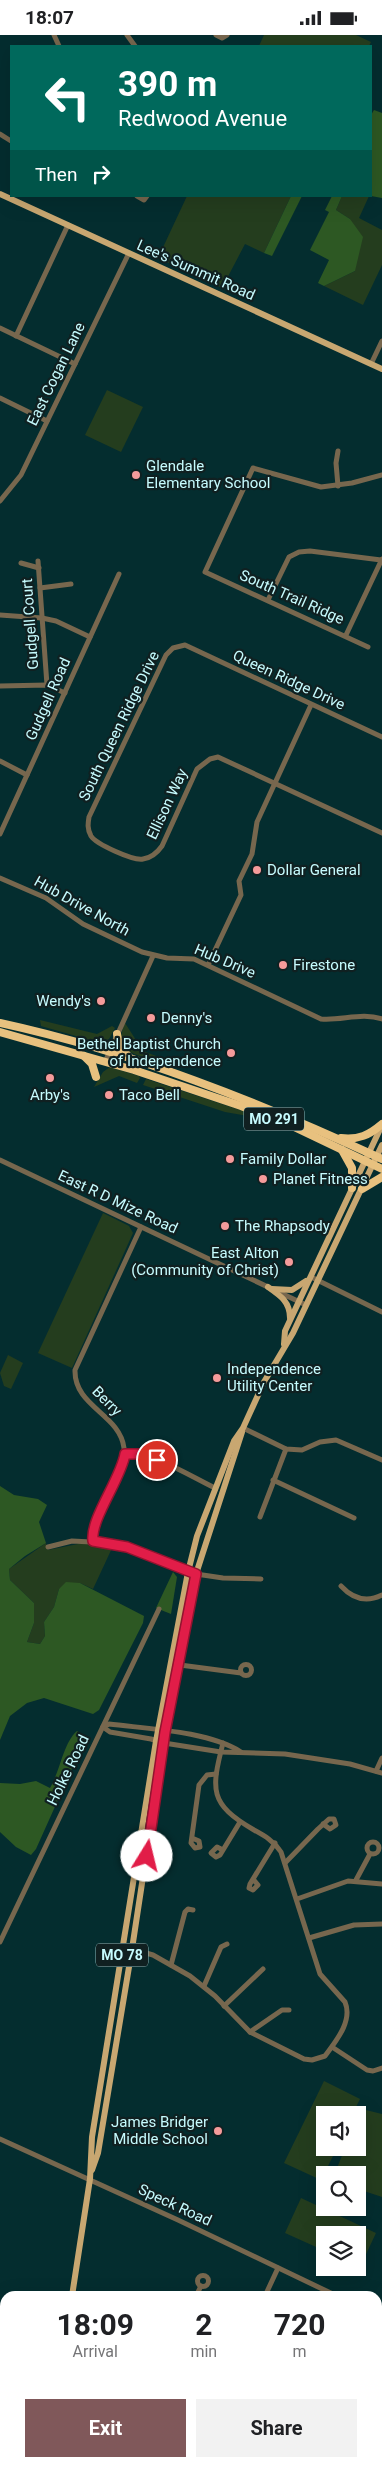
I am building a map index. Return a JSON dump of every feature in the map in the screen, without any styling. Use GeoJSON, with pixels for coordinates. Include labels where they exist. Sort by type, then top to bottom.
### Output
{"type":"FeatureCollection","features":[{"type":"Feature","properties":{"kind":"highway","name":"MO 291"},"geometry":{"type":"LineString","coordinates":[[0,1021],[109,1052],[258,1103],[334,1137],[373,1159],[382,1169]]}},
{"type":"Feature","properties":{"kind":"highway","name":"MO 291"},"geometry":{"type":"LineString","coordinates":[[0,1032],[105,1061],[241,1106],[292,1126],[342,1150],[373,1159]]}},
{"type":"Feature","properties":{"kind":"highway"},"geometry":{"type":"LineString","coordinates":[[118,1033],[119,1045],[131,1059]]}},
{"type":"Feature","properties":{"kind":"highway"},"geometry":{"type":"LineString","coordinates":[[83,1055],[92,1065],[96,1077]]}},
{"type":"Feature","properties":{"kind":"highway"},"geometry":{"type":"LineString","coordinates":[[334,1137],[360,1138],[382,1125]]}},
{"type":"Feature","properties":{"kind":"highway"},"geometry":{"type":"LineString","coordinates":[[342,1150],[352,1168],[352,1188]]}},
{"type":"Feature","properties":{"kind":"highway"},"geometry":{"type":"LineString","coordinates":[[362,1189],[382,1177]]}},
{"type":"Feature","properties":{"kind":"main road","name":"Lee's Summit Road"},"geometry":{"type":"LineString","coordinates":[[0,194],[382,369]]}},
{"type":"Feature","properties":{"kind":"main road","name":"MO 78"},"geometry":{"type":"LineString","coordinates":[[283,1345],[293,1333],[362,1189],[373,1159],[382,1125]]}},
{"type":"Feature","properties":{"kind":"main road","name":"MO 78"},"geometry":{"type":"LineString","coordinates":[[73,2291],[90,2179],[92,2137],[156,1741],[162,1731],[180,1665],[196,1574],[243,1428],[283,1345],[290,1321],[352,1188],[382,1145]]}},
{"type":"Feature","properties":{"kind":"main road"},"geometry":{"type":"LineString","coordinates":[[270,1288],[298,1288],[311,1277]]}},
{"type":"Feature","properties":{"kind":"main road"},"geometry":{"type":"LineString","coordinates":[[270,1288],[284,1298],[288,1305],[290,1321]]}},
{"type":"Feature","properties":{"kind":"main road","name":"MO 78"},"geometry":{"type":"LineString","coordinates":[[90,2179],[98,2153],[132,1949],[164,1743],[162,1731],[188,1572],[197,1536],[215,1488],[234,1441],[243,1428]]}},
{"type":"Feature","properties":{"kind":"street"},"geometry":{"type":"LineString","coordinates":[[216,35],[222,38],[227,35]]}},
{"type":"Feature","properties":{"kind":"street"},"geometry":{"type":"LineString","coordinates":[[16,336],[68,225]]}},
{"type":"Feature","properties":{"kind":"street","name":"East Cogan Lane"},"geometry":{"type":"LineString","coordinates":[[0,501],[21,475],[128,253]]}},
{"type":"Feature","properties":{"kind":"street"},"geometry":{"type":"LineString","coordinates":[[0,328],[75,364]]}},
{"type":"Feature","properties":{"kind":"street"},"geometry":{"type":"LineString","coordinates":[[371,364],[382,341]]}},
{"type":"Feature","properties":{"kind":"street"},"geometry":{"type":"LineString","coordinates":[[0,398],[48,421]]}},
{"type":"Feature","properties":{"kind":"street"},"geometry":{"type":"LineString","coordinates":[[338,451],[336,463],[338,486],[382,475]]}},
{"type":"Feature","properties":{"kind":"street","name":"South Trail Ridge"},"geometry":{"type":"LineString","coordinates":[[338,486],[313,485],[253,468],[205,572],[346,635],[368,647]]}},
{"type":"Feature","properties":{"kind":"street"},"geometry":{"type":"LineString","coordinates":[[268,600],[289,557],[298,552],[310,551],[382,559],[346,635]]}},
{"type":"Feature","properties":{"kind":"street","name":"Gudgell Court"},"geometry":{"type":"LineString","coordinates":[[38,561],[47,685]]}},
{"type":"Feature","properties":{"kind":"street"},"geometry":{"type":"LineString","coordinates":[[21,563],[39,568]]}},
{"type":"Feature","properties":{"kind":"street","name":"Gudgell Road"},"geometry":{"type":"LineString","coordinates":[[0,834],[119,574]]}},
{"type":"Feature","properties":{"kind":"street"},"geometry":{"type":"LineString","coordinates":[[40,588],[71,584]]}},
{"type":"Feature","properties":{"kind":"street"},"geometry":{"type":"LineString","coordinates":[[0,615],[56,621],[90,637]]}},
{"type":"Feature","properties":{"kind":"street","name":"Queen Ridge Drive"},"geometry":{"type":"LineString","coordinates":[[185,645],[382,737]]}},
{"type":"Feature","properties":{"kind":"street","name":"South Queen Ridge Drive"},"geometry":{"type":"LineString","coordinates":[[88,828],[89,817],[166,655],[173,649],[185,645]]}},
{"type":"Feature","properties":{"kind":"street"},"geometry":{"type":"LineString","coordinates":[[0,686],[47,685],[65,693]]}},
{"type":"Feature","properties":{"kind":"street"},"geometry":{"type":"LineString","coordinates":[[208,965],[241,895],[239,881],[252,854],[257,822],[311,705]]}},
{"type":"Feature","properties":{"kind":"street","name":"Ellison Way"},"geometry":{"type":"LineString","coordinates":[[88,828],[96,842],[135,859],[143,859],[153,855],[162,846],[197,769],[202,763],[210,759],[224,758],[382,833]]}},
{"type":"Feature","properties":{"kind":"street"},"geometry":{"type":"LineString","coordinates":[[0,761],[27,775]]}},
{"type":"Feature","properties":{"kind":"street","name":"Hub Drive North"},"geometry":{"type":"LineString","coordinates":[[0,878],[46,898],[83,924],[153,955]]}},
{"type":"Feature","properties":{"kind":"street"},"geometry":{"type":"LineString","coordinates":[[105,1061],[153,955]]}},
{"type":"Feature","properties":{"kind":"street","name":"Hub Drive"},"geometry":{"type":"LineString","coordinates":[[153,955],[167,958],[185,957],[208,965],[321,1019],[336,1021],[365,1016],[382,1019]]}},
{"type":"Feature","properties":{"kind":"street","name":"East R D Mize Road"},"geometry":{"type":"LineString","coordinates":[[0,1160],[306,1305]]}},
{"type":"Feature","properties":{"kind":"street","name":"Berry"},"geometry":{"type":"LineString","coordinates":[[125,1454],[123,1441],[118,1430],[85,1399],[78,1389],[75,1379],[77,1364],[141,1227]]}},
{"type":"Feature","properties":{"kind":"street"},"geometry":{"type":"LineString","coordinates":[[311,1277],[382,1312]]}},
{"type":"Feature","properties":{"kind":"street"},"geometry":{"type":"LineString","coordinates":[[243,1428],[286,1449],[302,1450],[320,1442],[336,1440],[382,1460]]}},
{"type":"Feature","properties":{"kind":"street"},"geometry":{"type":"LineString","coordinates":[[260,1517],[286,1449]]}},
{"type":"Feature","properties":{"kind":"street"},"geometry":{"type":"LineString","coordinates":[[93,1541],[96,1523],[122,1469],[125,1454],[141,1454],[157,1460],[215,1488]]}},
{"type":"Feature","properties":{"kind":"street"},"geometry":{"type":"LineString","coordinates":[[274,1480],[354,1518]]}},
{"type":"Feature","properties":{"kind":"street"},"geometry":{"type":"LineString","coordinates":[[48,1547],[72,1541],[93,1541],[127,1547],[196,1574],[223,1579],[261,1579]]}},
{"type":"Feature","properties":{"kind":"street"},"geometry":{"type":"LineString","coordinates":[[341,1587],[356,1598],[367,1600],[382,1595]]}},
{"type":"Feature","properties":{"kind":"street","name":"Holke Road"},"geometry":{"type":"LineString","coordinates":[[0,1942],[2,1931],[159,1609]]}},
{"type":"Feature","properties":{"kind":"street"},"geometry":{"type":"LineString","coordinates":[[180,1665],[241,1673]]}},
{"type":"Feature","properties":{"kind":"street"},"geometry":{"type":"LineString","coordinates":[[241,1752],[224,1743],[162,1731],[109,1724],[103,1727],[110,1732],[221,1753],[285,1754],[379,1772],[382,1758]]}},
{"type":"Feature","properties":{"kind":"street"},"geometry":{"type":"LineString","coordinates":[[132,1949],[153,1955],[204,1986],[250,2032],[304,2059],[320,2059],[332,2047],[346,2021],[348,2008],[340,1994],[320,1974],[285,1863],[276,1843],[240,1822],[218,1801],[216,1774],[224,1743]]}},
{"type":"Feature","properties":{"kind":"street"},"geometry":{"type":"LineString","coordinates":[[192,1838],[199,1785],[207,1775],[216,1774]]}},
{"type":"Feature","properties":{"kind":"street"},"geometry":{"type":"LineString","coordinates":[[223,1850],[240,1822]]}},
{"type":"Feature","properties":{"kind":"street"},"geometry":{"type":"LineString","coordinates":[[285,1863],[324,1824]]}},
{"type":"Feature","properties":{"kind":"street"},"geometry":{"type":"LineString","coordinates":[[253,1879],[276,1843]]}},
{"type":"Feature","properties":{"kind":"street"},"geometry":{"type":"LineString","coordinates":[[356,1880],[370,1854]]}},
{"type":"Feature","properties":{"kind":"street"},"geometry":{"type":"LineString","coordinates":[[297,1899],[348,1881],[356,1880],[382,1884]]}},
{"type":"Feature","properties":{"kind":"street"},"geometry":{"type":"LineString","coordinates":[[171,1965],[185,1912],[188,1909],[193,1910]]}},
{"type":"Feature","properties":{"kind":"street"},"geometry":{"type":"LineString","coordinates":[[309,1938],[354,1925],[382,1924]]}},
{"type":"Feature","properties":{"kind":"street"},"geometry":{"type":"LineString","coordinates":[[204,1986],[221,1947],[227,1943]]}},
{"type":"Feature","properties":{"kind":"street"},"geometry":{"type":"LineString","coordinates":[[224,2006],[263,1969]]}},
{"type":"Feature","properties":{"kind":"street"},"geometry":{"type":"LineString","coordinates":[[250,2032],[282,2010],[289,2010]]}},
{"type":"Feature","properties":{"kind":"street"},"geometry":{"type":"LineString","coordinates":[[332,2047],[367,2070],[373,2071],[382,2068]]}},
{"type":"Feature","properties":{"kind":"street","name":"Speck Road"},"geometry":{"type":"LineString","coordinates":[[0,2139],[90,2179],[326,2291]]}},
{"type":"Feature","properties":{"kind":"street"},"geometry":{"type":"LineString","coordinates":[[267,2291],[278,2268]]}},
{"type":"Feature","properties":{"kind":"street"},"geometry":{"type":"LineString","coordinates":[[198,2291],[201,2286]]}},
{"type":"Feature","properties":{"kind":"green space"},"geometry":{"type":"Polygon","coordinates":[[[264,35],[356,35],[371,42],[370,45],[259,45],[264,35]]]}},
{"type":"Feature","properties":{"kind":"green space"},"geometry":{"type":"Polygon","coordinates":[[[374,110],[382,113],[382,198],[372,196],[372,113],[374,110]]]}},
{"type":"Feature","properties":{"kind":"green space"},"geometry":{"type":"Polygon","coordinates":[[[187,197],[291,197],[264,253],[245,244],[222,288],[158,258],[187,197]]]}},
{"type":"Feature","properties":{"kind":"green space"},"geometry":{"type":"Polygon","coordinates":[[[291,197],[302,197],[272,256],[264,253],[291,197]]]}},
{"type":"Feature","properties":{"kind":"green space"},"geometry":{"type":"Polygon","coordinates":[[[332,197],[342,197],[336,210],[350,219],[363,237],[355,271],[324,286],[318,283],[329,260],[310,250],[329,212],[325,210],[332,197]]]}},
{"type":"Feature","properties":{"kind":"green space"},"geometry":{"type":"Polygon","coordinates":[[[342,197],[369,197],[359,218],[382,230],[382,265],[363,305],[324,286],[355,271],[350,219],[336,210],[342,197]]]}},
{"type":"Feature","properties":{"kind":"green space"},"geometry":{"type":"Polygon","coordinates":[[[107,390],[143,407],[121,452],[85,435],[107,390]]]}},
{"type":"Feature","properties":{"kind":"green space"},"geometry":{"type":"Polygon","coordinates":[[[40,1020],[97,1034],[112,1026],[115,1028],[109,1039],[100,1043],[41,1026],[40,1020]]]}},
{"type":"Feature","properties":{"kind":"green space"},"geometry":{"type":"Polygon","coordinates":[[[125,1023],[143,1051],[164,1059],[162,1062],[130,1052],[123,1046],[121,1037],[125,1023]]]}},
{"type":"Feature","properties":{"kind":"green space"},"geometry":{"type":"Polygon","coordinates":[[[110,1067],[139,1076],[140,1078],[137,1083],[119,1076],[94,1087],[103,1072],[110,1067]]]}},
{"type":"Feature","properties":{"kind":"green space"},"geometry":{"type":"Polygon","coordinates":[[[146,1079],[246,1112],[248,1116],[225,1112],[143,1085],[146,1079]]]}},
{"type":"Feature","properties":{"kind":"green space"},"geometry":{"type":"Polygon","coordinates":[[[103,1213],[129,1226],[133,1233],[72,1368],[38,1353],[103,1213]]]}},
{"type":"Feature","properties":{"kind":"green space"},"geometry":{"type":"Polygon","coordinates":[[[8,1355],[23,1363],[11,1389],[4,1386],[0,1373],[8,1355]]]}},
{"type":"Feature","properties":{"kind":"green space"},"geometry":{"type":"Polygon","coordinates":[[[0,1486],[14,1495],[38,1499],[47,1505],[39,1522],[46,1543],[9,1569],[10,1580],[34,1603],[34,1623],[27,1642],[40,1644],[45,1636],[44,1622],[54,1607],[59,1589],[66,1582],[80,1583],[144,1616],[143,1623],[99,1710],[93,1714],[44,1698],[27,1703],[10,1716],[0,1740],[0,1486]]]}},
{"type":"Feature","properties":{"kind":"green space"},"geometry":{"type":"Polygon","coordinates":[[[46,1543],[48,1550],[83,1543],[113,1546],[93,1589],[80,1583],[59,1589],[54,1607],[44,1622],[45,1636],[40,1644],[27,1642],[34,1623],[34,1603],[10,1580],[9,1569],[46,1543]]]}},
{"type":"Feature","properties":{"kind":"green space"},"geometry":{"type":"Polygon","coordinates":[[[173,1572],[177,1577],[171,1614],[156,1608],[173,1572]]]}},
{"type":"Feature","properties":{"kind":"green space"},"geometry":{"type":"Polygon","coordinates":[[[77,1731],[82,1734],[84,1742],[36,1849],[31,1855],[16,1847],[0,1832],[0,1783],[20,1784],[36,1781],[50,1788],[68,1743],[77,1731]]]}},
{"type":"Feature","properties":{"kind":"green space"},"geometry":{"type":"Polygon","coordinates":[[[324,2081],[360,2099],[356,2106],[316,2106],[316,2156],[333,2156],[328,2166],[316,2166],[316,2178],[284,2163],[324,2081]]]}},
{"type":"Feature","properties":{"kind":"green space"},"geometry":{"type":"Polygon","coordinates":[[[366,2110],[382,2114],[382,2197],[366,2192],[366,2166],[338,2166],[342,2156],[366,2156],[366,2110]]]}},
{"type":"Feature","properties":{"kind":"green space"},"geometry":{"type":"Polygon","coordinates":[[[301,2198],[316,2205],[316,2216],[340,2216],[361,2226],[316,2226],[316,2247],[285,2233],[301,2198]]]}},
{"type":"Feature","properties":{"kind":"green space"},"geometry":{"type":"Polygon","coordinates":[[[366,2228],[376,2233],[366,2254],[366,2228]]]}},
{"type":"Feature","properties":{"kind":"place","name":"Glendale Elementary School"},"geometry":{"type":"Point","coordinates":[136,475]}},
{"type":"Feature","properties":{"kind":"place","name":"Dollar General"},"geometry":{"type":"Point","coordinates":[257,870]}},
{"type":"Feature","properties":{"kind":"place","name":"Firestone"},"geometry":{"type":"Point","coordinates":[283,965]}},
{"type":"Feature","properties":{"kind":"place","name":"Wendy's"},"geometry":{"type":"Point","coordinates":[101,1001]}},
{"type":"Feature","properties":{"kind":"place","name":"Denny's"},"geometry":{"type":"Point","coordinates":[151,1018]}},
{"type":"Feature","properties":{"kind":"place","name":"Bethel Baptist Church of Independence"},"geometry":{"type":"Point","coordinates":[231,1053]}},
{"type":"Feature","properties":{"kind":"place","name":"Arby's"},"geometry":{"type":"Point","coordinates":[50,1078]}},
{"type":"Feature","properties":{"kind":"place","name":"Taco Bell"},"geometry":{"type":"Point","coordinates":[109,1095]}},
{"type":"Feature","properties":{"kind":"place","name":"Family Dollar"},"geometry":{"type":"Point","coordinates":[230,1159]}},
{"type":"Feature","properties":{"kind":"place","name":"Planet Fitness"},"geometry":{"type":"Point","coordinates":[263,1179]}},
{"type":"Feature","properties":{"kind":"place","name":"The Rhapsody"},"geometry":{"type":"Point","coordinates":[225,1226]}},
{"type":"Feature","properties":{"kind":"place","name":"East Alton (Community of Christ)"},"geometry":{"type":"Point","coordinates":[289,1262]}},
{"type":"Feature","properties":{"kind":"place","name":"Independence Utility Center"},"geometry":{"type":"Point","coordinates":[217,1378]}},
{"type":"Feature","properties":{"kind":"place","name":"James Bridger Middle School"},"geometry":{"type":"Point","coordinates":[218,2131]}},
{"type":"Feature","properties":{"kind":"route"},"geometry":{"type":"LineString","coordinates":[[147,1856],[165,1732],[180,1665],[196,1574],[178,1569],[127,1547],[93,1541],[93,1537],[96,1523],[122,1469],[125,1454],[141,1454],[157,1460]]}}]}
